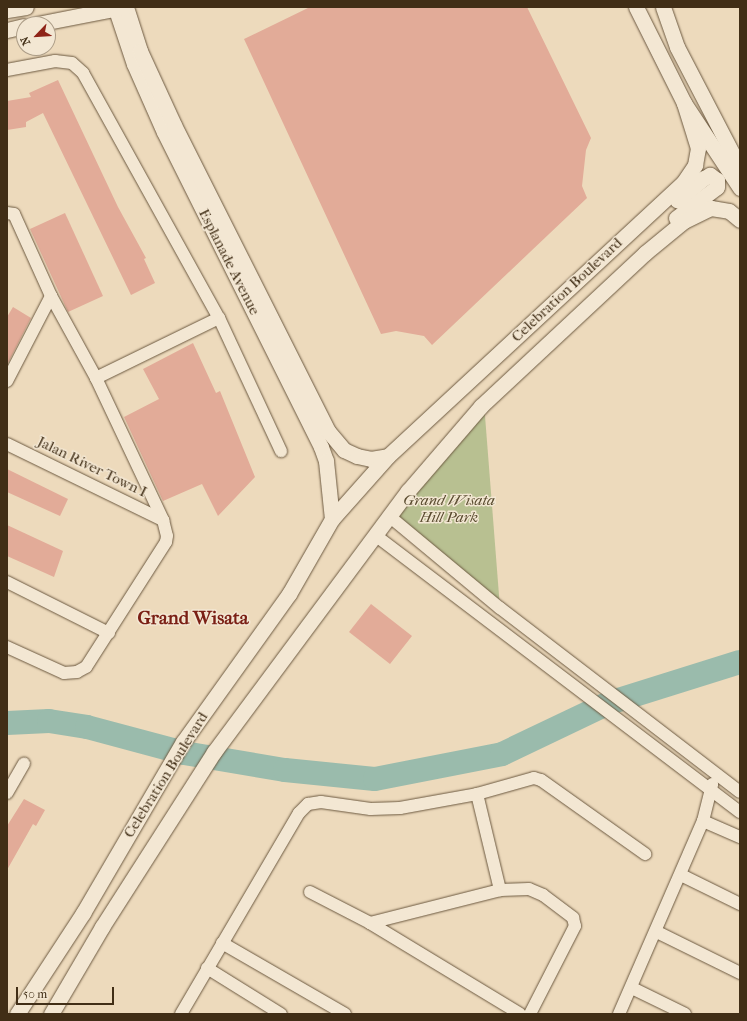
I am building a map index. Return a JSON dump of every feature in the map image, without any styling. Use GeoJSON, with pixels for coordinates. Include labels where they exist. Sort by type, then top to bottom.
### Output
{"type":"FeatureCollection","features":[{"type":"Feature","properties":{"kind":"street"},"geometry":{"type":"LineString","coordinates":[[7,10],[26,7]]}},
{"type":"Feature","properties":{"kind":"street"},"geometry":{"type":"LineString","coordinates":[[636,7],[684,103],[740,188]]}},
{"type":"Feature","properties":{"kind":"street"},"geometry":{"type":"LineString","coordinates":[[663,7],[677,47],[740,168]]}},
{"type":"Feature","properties":{"kind":"street"},"geometry":{"type":"LineString","coordinates":[[56,21],[121,9]]}},
{"type":"Feature","properties":{"kind":"street","name":"Esplanade Avenue"},"geometry":{"type":"LineString","coordinates":[[121,9],[128,33],[164,132],[322,447],[326,461],[332,519]]}},
{"type":"Feature","properties":{"kind":"street","name":"Esplanade Avenue"},"geometry":{"type":"LineString","coordinates":[[128,33],[328,431],[344,450],[357,456],[371,459],[388,456]]}},
{"type":"Feature","properties":{"kind":"street"},"geometry":{"type":"LineString","coordinates":[[7,70],[55,61],[72,64],[83,73],[219,318],[281,451]]}},
{"type":"Feature","properties":{"kind":"street","name":"Celebration Boulevard"},"geometry":{"type":"LineString","coordinates":[[17,1014],[83,913],[183,742],[289,594],[332,519],[388,456],[683,183],[695,165],[698,148],[684,103]]}},
{"type":"Feature","properties":{"kind":"street"},"geometry":{"type":"LineString","coordinates":[[576,281],[607,261],[704,178],[710,175],[717,180],[716,187],[647,242],[645,253]]}},
{"type":"Feature","properties":{"kind":"street","name":"Celebration Boulevard"},"geometry":{"type":"LineString","coordinates":[[51,1014],[197,775],[408,491],[481,406],[645,253],[684,221],[711,208],[729,211],[740,220]]}},
{"type":"Feature","properties":{"kind":"street"},"geometry":{"type":"LineString","coordinates":[[7,212],[14,214],[51,296],[96,378],[163,520],[167,536],[166,542],[86,667],[77,672],[64,673],[7,647]]}},
{"type":"Feature","properties":{"kind":"street"},"geometry":{"type":"LineString","coordinates":[[7,381],[51,296]]}},
{"type":"Feature","properties":{"kind":"street"},"geometry":{"type":"LineString","coordinates":[[96,378],[219,318]]}},
{"type":"Feature","properties":{"kind":"street","name":"Jalan River Town I"},"geometry":{"type":"LineString","coordinates":[[7,444],[163,520]]}},
{"type":"Feature","properties":{"kind":"street"},"geometry":{"type":"LineString","coordinates":[[389,516],[601,687],[740,792]]}},
{"type":"Feature","properties":{"kind":"street"},"geometry":{"type":"LineString","coordinates":[[375,535],[589,699],[740,812]]}},
{"type":"Feature","properties":{"kind":"street"},"geometry":{"type":"LineString","coordinates":[[7,582],[109,633]]}},
{"type":"Feature","properties":{"kind":"street"},"geometry":{"type":"LineString","coordinates":[[7,793],[24,764]]}},
{"type":"Feature","properties":{"kind":"street"},"geometry":{"type":"LineString","coordinates":[[620,1014],[657,932],[703,822],[715,773]]}},
{"type":"Feature","properties":{"kind":"street"},"geometry":{"type":"LineString","coordinates":[[181,1014],[299,813],[308,804],[321,802],[371,810],[400,808],[477,794],[526,779],[541,780],[646,854]]}},
{"type":"Feature","properties":{"kind":"street"},"geometry":{"type":"LineString","coordinates":[[477,794],[500,890]]}},
{"type":"Feature","properties":{"kind":"street"},"geometry":{"type":"LineString","coordinates":[[703,822],[740,836]]}},
{"type":"Feature","properties":{"kind":"street"},"geometry":{"type":"LineString","coordinates":[[681,875],[740,904]]}},
{"type":"Feature","properties":{"kind":"street"},"geometry":{"type":"LineString","coordinates":[[370,923],[500,890],[529,889],[543,895],[573,918],[575,922],[530,1014]]}},
{"type":"Feature","properties":{"kind":"street"},"geometry":{"type":"LineString","coordinates":[[310,892],[370,923],[520,1014]]}},
{"type":"Feature","properties":{"kind":"street"},"geometry":{"type":"LineString","coordinates":[[657,932],[740,973]]}},
{"type":"Feature","properties":{"kind":"street"},"geometry":{"type":"LineString","coordinates":[[222,942],[345,1014]]}},
{"type":"Feature","properties":{"kind":"street"},"geometry":{"type":"LineString","coordinates":[[207,968],[280,1014]]}},
{"type":"Feature","properties":{"kind":"street"},"geometry":{"type":"LineString","coordinates":[[632,988],[685,1014]]}},
{"type":"Feature","properties":{"kind":"green space","name":"Grand Wisata Hill Park"},"geometry":{"type":"Polygon","coordinates":[[[484,403],[500,608],[389,516],[484,403]]]}},
{"type":"Feature","properties":{"kind":"building"},"geometry":{"type":"Polygon","coordinates":[[[310,7],[527,7],[591,138],[586,150],[582,186],[587,198],[432,345],[424,336],[396,331],[381,334],[244,39],[310,7]]]}},
{"type":"Feature","properties":{"kind":"building"},"geometry":{"type":"Polygon","coordinates":[[[58,80],[118,207],[146,258],[144,259],[155,283],[131,295],[43,113],[26,122],[26,127],[7,130],[7,101],[31,97],[29,93],[58,80]]]}},
{"type":"Feature","properties":{"kind":"building"},"geometry":{"type":"Polygon","coordinates":[[[65,213],[103,296],[68,312],[30,229],[65,213]]]}},
{"type":"Feature","properties":{"kind":"building"},"geometry":{"type":"Polygon","coordinates":[[[13,307],[31,318],[7,365],[7,317],[13,307]]]}},
{"type":"Feature","properties":{"kind":"building"},"geometry":{"type":"Polygon","coordinates":[[[193,343],[216,393],[220,391],[255,477],[218,516],[202,484],[163,501],[124,417],[159,399],[143,369],[193,343]]]}},
{"type":"Feature","properties":{"kind":"building"},"geometry":{"type":"Polygon","coordinates":[[[7,469],[68,499],[60,516],[7,492],[7,469]]]}},
{"type":"Feature","properties":{"kind":"building"},"geometry":{"type":"Polygon","coordinates":[[[7,525],[63,551],[54,577],[7,556],[7,525]]]}},
{"type":"Feature","properties":{"kind":"building"},"geometry":{"type":"Polygon","coordinates":[[[371,604],[412,636],[390,664],[349,632],[371,604]]]}},
{"type":"Feature","properties":{"kind":"building"},"geometry":{"type":"Polygon","coordinates":[[[24,799],[45,810],[36,826],[33,824],[7,870],[7,826],[24,799]]]}},
{"type":"Feature","properties":{"kind":"waterway"},"geometry":{"type":"LineString","coordinates":[[7,723],[49,721],[87,727],[184,753],[285,770],[375,779],[502,754],[609,703],[740,662]]}},
{"type":"Feature","properties":{"kind":"district","name":"Grand Wisata"},"geometry":{"type":"Point","coordinates":[193,619]}}]}
